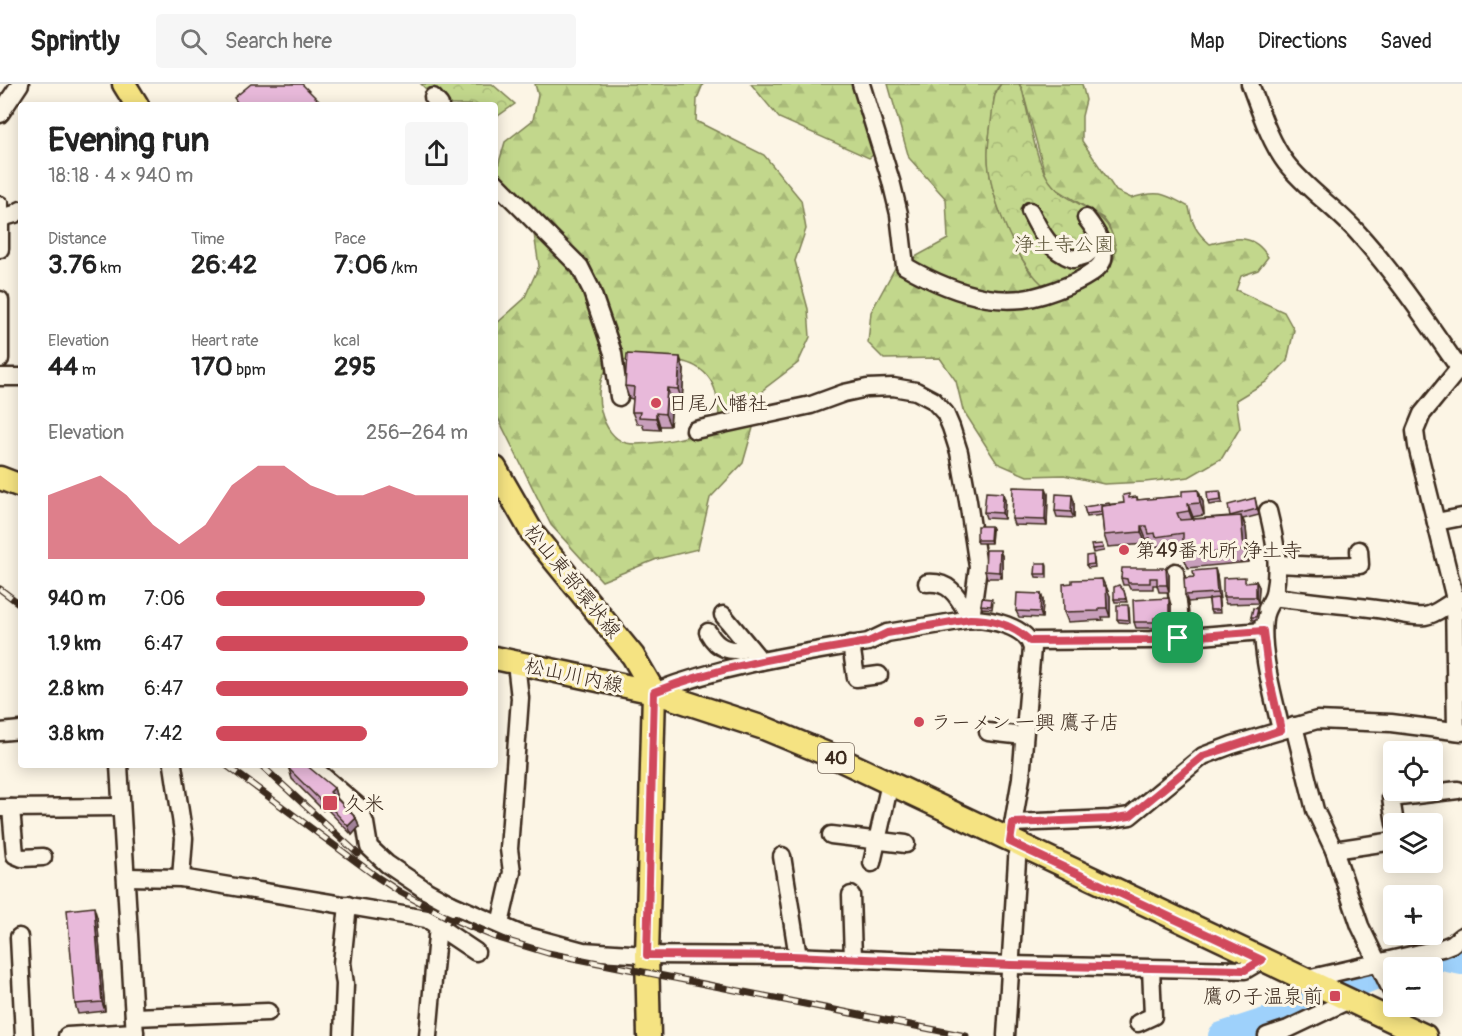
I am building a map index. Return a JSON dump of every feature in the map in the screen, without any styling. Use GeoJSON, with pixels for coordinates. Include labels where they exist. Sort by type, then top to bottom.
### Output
{"type":"FeatureCollection","features":[{"type":"Feature","properties":{"kind":"main road"},"geometry":{"type":"LineString","coordinates":[[124,84],[136,102]]}},
{"type":"Feature","properties":{"kind":"main road","name":"松山東部環状線"},"geometry":{"type":"LineString","coordinates":[[498,473],[533,534],[633,656],[654,692]]}},
{"type":"Feature","properties":{"kind":"main road"},"geometry":{"type":"LineString","coordinates":[[0,478],[18,485]]}},
{"type":"Feature","properties":{"kind":"main road","name":"松山川内線"},"geometry":{"type":"LineString","coordinates":[[506,661],[654,692]]}},
{"type":"Feature","properties":{"kind":"main road"},"geometry":{"type":"LineString","coordinates":[[649,1036],[647,955],[654,692]]}},
{"type":"Feature","properties":{"kind":"main road","name":"40"},"geometry":{"type":"LineString","coordinates":[[654,692],[764,729],[839,759],[1014,836],[1262,960],[1416,1032]]}},
{"type":"Feature","properties":{"kind":"street"},"geometry":{"type":"LineString","coordinates":[[0,114],[20,84]]}},
{"type":"Feature","properties":{"kind":"street"},"geometry":{"type":"LineString","coordinates":[[861,84],[896,203],[905,266],[951,287],[985,298],[1026,299],[1085,278],[1098,269],[1103,259],[1100,243],[1094,228],[1086,218]]}},
{"type":"Feature","properties":{"kind":"street"},"geometry":{"type":"LineString","coordinates":[[1014,836],[1130,816],[1203,756],[1317,720],[1392,723],[1459,732],[1458,600],[1436,522],[1415,431],[1422,414],[1459,373],[1399,282],[1358,232],[1300,179],[1285,162],[1272,140],[1250,84]]}},
{"type":"Feature","properties":{"kind":"street"},"geometry":{"type":"LineString","coordinates":[[498,185],[580,267],[591,289],[613,353],[620,397]]}},
{"type":"Feature","properties":{"kind":"street"},"geometry":{"type":"LineString","coordinates":[[0,205],[15,216],[0,249]]}},
{"type":"Feature","properties":{"kind":"street"},"geometry":{"type":"LineString","coordinates":[[1030,211],[1048,244],[1061,254],[1073,259],[1086,255],[1100,243]]}},
{"type":"Feature","properties":{"kind":"street"},"geometry":{"type":"LineString","coordinates":[[0,300],[0,359]]}},
{"type":"Feature","properties":{"kind":"street"},"geometry":{"type":"LineString","coordinates":[[0,377],[18,377]]}},
{"type":"Feature","properties":{"kind":"street"},"geometry":{"type":"LineString","coordinates":[[695,430],[811,405],[844,393],[867,388],[892,387],[916,391],[933,400],[945,413],[951,427],[959,452],[968,501],[978,567],[970,619]]}},
{"type":"Feature","properties":{"kind":"street"},"geometry":{"type":"LineString","coordinates":[[1268,511],[1276,542],[1277,564],[1274,597],[1266,606],[1263,631],[1269,677],[1315,810],[1334,850],[1360,926],[1383,974]]}},
{"type":"Feature","properties":{"kind":"street"},"geometry":{"type":"LineString","coordinates":[[1436,522],[1462,517]]}},
{"type":"Feature","properties":{"kind":"street"},"geometry":{"type":"LineString","coordinates":[[1277,564],[1360,565],[1359,550]]}},
{"type":"Feature","properties":{"kind":"street"},"geometry":{"type":"LineString","coordinates":[[1175,572],[1181,632],[1178,638]]}},
{"type":"Feature","properties":{"kind":"street"},"geometry":{"type":"LineString","coordinates":[[927,583],[939,582],[946,586],[957,596],[970,619]]}},
{"type":"Feature","properties":{"kind":"street"},"geometry":{"type":"LineString","coordinates":[[1274,597],[1342,598],[1411,616],[1436,613],[1458,600]]}},
{"type":"Feature","properties":{"kind":"street"},"geometry":{"type":"LineString","coordinates":[[723,615],[761,661]]}},
{"type":"Feature","properties":{"kind":"street"},"geometry":{"type":"LineString","coordinates":[[654,692],[702,675],[761,661],[868,642],[887,633],[970,619],[1004,625],[1030,641],[1032,648],[1014,836],[1011,965],[1006,1036]]}},
{"type":"Feature","properties":{"kind":"street"},"geometry":{"type":"LineString","coordinates":[[1030,641],[1151,640],[1263,631]]}},
{"type":"Feature","properties":{"kind":"street"},"geometry":{"type":"LineString","coordinates":[[708,632],[713,642],[721,648],[740,650],[749,647]]}},
{"type":"Feature","properties":{"kind":"street"},"geometry":{"type":"LineString","coordinates":[[851,644],[856,678],[879,675]]}},
{"type":"Feature","properties":{"kind":"street"},"geometry":{"type":"LineString","coordinates":[[500,924],[512,872],[509,849],[520,698],[506,661]]}},
{"type":"Feature","properties":{"kind":"street"},"geometry":{"type":"LineString","coordinates":[[0,732],[18,730]]}},
{"type":"Feature","properties":{"kind":"street"},"geometry":{"type":"LineString","coordinates":[[988,732],[1024,736]]}},
{"type":"Feature","properties":{"kind":"street"},"geometry":{"type":"LineString","coordinates":[[119,768],[135,1028]]}},
{"type":"Feature","properties":{"kind":"street"},"geometry":{"type":"LineString","coordinates":[[173,768],[184,838],[181,878]]}},
{"type":"Feature","properties":{"kind":"street"},"geometry":{"type":"LineString","coordinates":[[311,768],[358,806],[366,823],[369,847],[387,864],[427,891],[520,934],[583,951],[647,955],[1245,970],[1262,960]]}},
{"type":"Feature","properties":{"kind":"street"},"geometry":{"type":"LineString","coordinates":[[872,863],[890,783]]}},
{"type":"Feature","properties":{"kind":"street"},"geometry":{"type":"LineString","coordinates":[[1393,813],[1391,798],[1458,790]]}},
{"type":"Feature","properties":{"kind":"street"},"geometry":{"type":"LineString","coordinates":[[43,857],[22,858],[15,855],[5,808],[121,807]]}},
{"type":"Feature","properties":{"kind":"street"},"geometry":{"type":"LineString","coordinates":[[831,835],[906,844]]}},
{"type":"Feature","properties":{"kind":"street"},"geometry":{"type":"LineString","coordinates":[[1334,850],[1383,843]]}},
{"type":"Feature","properties":{"kind":"street"},"geometry":{"type":"LineString","coordinates":[[783,856],[798,957]]}},
{"type":"Feature","properties":{"kind":"street"},"geometry":{"type":"LineString","coordinates":[[126,877],[181,878],[427,919],[476,952]]}},
{"type":"Feature","properties":{"kind":"street"},"geometry":{"type":"LineString","coordinates":[[851,895],[853,959]]}},
{"type":"Feature","properties":{"kind":"street"},"geometry":{"type":"LineString","coordinates":[[428,1036],[438,925],[451,904]]}},
{"type":"Feature","properties":{"kind":"street"},"geometry":{"type":"LineString","coordinates":[[343,1036],[345,984],[342,963],[348,905]]}},
{"type":"Feature","properties":{"kind":"street"},"geometry":{"type":"LineString","coordinates":[[1311,982],[1380,968],[1442,948],[1462,936]]}},
{"type":"Feature","properties":{"kind":"street"},"geometry":{"type":"LineString","coordinates":[[19,937],[24,1036]]}},
{"type":"Feature","properties":{"kind":"street"},"geometry":{"type":"LineString","coordinates":[[1138,1023],[1153,1016],[1151,968]]}},
{"type":"Feature","properties":{"kind":"street"},"geometry":{"type":"LineString","coordinates":[[1268,1036],[1288,1029],[1347,999]]}},
{"type":"Feature","properties":{"kind":"street"},"geometry":{"type":"LineString","coordinates":[[67,1036],[268,1012]]}},
{"type":"Feature","properties":{"kind":"street"},"geometry":{"type":"LineString","coordinates":[[1406,1017],[1416,1032]]}},
{"type":"Feature","properties":{"kind":"green space"},"geometry":{"type":"Polygon","coordinates":[[[421,84],[492,84],[515,104],[498,116],[498,102],[439,102],[421,84]]]}},
{"type":"Feature","properties":{"kind":"green space"},"geometry":{"type":"Polygon","coordinates":[[[535,84],[703,84],[697,99],[696,121],[764,155],[801,200],[806,229],[795,261],[808,309],[810,337],[798,363],[764,389],[743,463],[710,498],[698,549],[657,559],[602,581],[551,525],[498,418],[498,322],[524,299],[539,266],[530,208],[498,179],[498,166],[505,142],[533,120],[538,95],[535,84]],[[656,357],[629,360],[610,367],[605,372],[601,380],[599,401],[605,422],[617,439],[634,444],[674,440],[701,432],[716,422],[718,408],[714,388],[709,379],[696,366],[656,357]]]}},
{"type":"Feature","properties":{"kind":"green space"},"geometry":{"type":"Polygon","coordinates":[[[751,84],[857,84],[881,149],[869,158],[779,118],[751,84]]]}},
{"type":"Feature","properties":{"kind":"green space"},"geometry":{"type":"Polygon","coordinates":[[[888,84],[1001,84],[994,100],[989,144],[991,182],[1005,224],[1032,275],[1116,249],[1109,226],[1103,218],[1055,188],[1046,177],[1019,84],[1082,84],[1086,100],[1082,116],[1082,141],[1116,191],[1131,198],[1161,194],[1189,207],[1195,227],[1210,244],[1242,239],[1249,240],[1262,249],[1268,257],[1258,270],[1241,276],[1236,290],[1284,312],[1294,330],[1287,361],[1266,382],[1236,400],[1240,428],[1222,458],[1189,477],[1145,482],[1104,484],[1064,475],[1027,476],[997,463],[963,410],[956,381],[940,358],[884,359],[868,343],[871,312],[895,268],[948,239],[946,199],[909,158],[888,84]]]}},
{"type":"Feature","properties":{"kind":"green space","name":"浄土寺公園"},"geometry":{"type":"Polygon","coordinates":[[[1001,84],[1019,84],[1022,89],[1032,135],[1047,177],[1064,195],[1104,221],[1111,232],[1115,245],[1114,257],[1109,267],[1102,272],[1044,286],[1034,276],[1016,248],[1001,216],[988,163],[994,102],[996,91],[1001,84]]]}},
{"type":"Feature","properties":{"kind":"building"},"geometry":{"type":"Polygon","coordinates":[[[251,84],[302,84],[320,102],[237,102],[234,98],[251,84]]]}},
{"type":"Feature","properties":{"kind":"building"},"geometry":{"type":"Polygon","coordinates":[[[627,354],[680,357],[678,389],[667,388],[665,414],[656,413],[656,418],[639,417],[640,412],[632,412],[634,387],[625,386],[627,354]]]}},
{"type":"Feature","properties":{"kind":"building"},"geometry":{"type":"Polygon","coordinates":[[[1013,487],[1046,488],[1045,520],[1012,519],[1013,487]]]}},
{"type":"Feature","properties":{"kind":"building"},"geometry":{"type":"Polygon","coordinates":[[[1198,490],[1200,503],[1188,504],[1189,511],[1177,513],[1180,520],[1241,516],[1244,550],[1183,555],[1183,533],[1156,537],[1155,533],[1149,534],[1147,526],[1141,526],[1141,532],[1104,535],[1101,506],[1124,503],[1123,495],[1129,494],[1129,498],[1137,497],[1137,500],[1182,496],[1182,491],[1198,490]]]}},
{"type":"Feature","properties":{"kind":"building"},"geometry":{"type":"Polygon","coordinates":[[[1220,491],[1221,500],[1208,502],[1207,492],[1220,491]]]}},
{"type":"Feature","properties":{"kind":"building"},"geometry":{"type":"Polygon","coordinates":[[[986,492],[1003,493],[1002,513],[984,512],[986,492]]]}},
{"type":"Feature","properties":{"kind":"building"},"geometry":{"type":"Polygon","coordinates":[[[1056,494],[1072,495],[1071,512],[1055,511],[1056,494]]]}},
{"type":"Feature","properties":{"kind":"building"},"geometry":{"type":"Polygon","coordinates":[[[1255,498],[1257,509],[1230,516],[1228,505],[1255,498]]]}},
{"type":"Feature","properties":{"kind":"building"},"geometry":{"type":"Polygon","coordinates":[[[1109,503],[1110,505],[1101,506],[1101,512],[1086,514],[1084,507],[1109,503]]]}},
{"type":"Feature","properties":{"kind":"building"},"geometry":{"type":"Polygon","coordinates":[[[977,526],[991,526],[990,540],[977,540],[977,526]]]}},
{"type":"Feature","properties":{"kind":"building"},"geometry":{"type":"Polygon","coordinates":[[[1102,544],[1103,548],[1092,549],[1091,545],[1102,544]]]}},
{"type":"Feature","properties":{"kind":"building"},"geometry":{"type":"Polygon","coordinates":[[[986,550],[1000,550],[999,572],[985,571],[986,550]]]}},
{"type":"Feature","properties":{"kind":"building"},"geometry":{"type":"Polygon","coordinates":[[[1093,555],[1094,564],[1086,565],[1086,556],[1093,555]]]}},
{"type":"Feature","properties":{"kind":"building"},"geometry":{"type":"Polygon","coordinates":[[[1036,563],[1046,563],[1046,574],[1035,574],[1036,563]]]}},
{"type":"Feature","properties":{"kind":"building"},"geometry":{"type":"Polygon","coordinates":[[[1122,568],[1166,568],[1167,585],[1157,585],[1157,578],[1150,578],[1150,583],[1128,583],[1127,579],[1121,578],[1122,568]]]}},
{"type":"Feature","properties":{"kind":"building"},"geometry":{"type":"Polygon","coordinates":[[[1215,569],[1217,593],[1185,595],[1184,578],[1194,577],[1193,571],[1215,569]]]}},
{"type":"Feature","properties":{"kind":"building"},"geometry":{"type":"Polygon","coordinates":[[[1245,577],[1245,582],[1256,581],[1256,597],[1223,597],[1223,578],[1245,577]]]}},
{"type":"Feature","properties":{"kind":"building"},"geometry":{"type":"Polygon","coordinates":[[[1102,579],[1103,586],[1106,586],[1107,608],[1099,608],[1099,611],[1064,612],[1063,584],[1072,583],[1072,580],[1102,579]]]}},
{"type":"Feature","properties":{"kind":"building"},"geometry":{"type":"Polygon","coordinates":[[[1119,585],[1126,599],[1114,599],[1114,587],[1119,585]]]}},
{"type":"Feature","properties":{"kind":"building"},"geometry":{"type":"Polygon","coordinates":[[[1017,593],[1041,594],[1040,612],[1016,611],[1017,593]]]}},
{"type":"Feature","properties":{"kind":"building"},"geometry":{"type":"Polygon","coordinates":[[[982,598],[992,599],[991,606],[981,605],[982,598]]]}},
{"type":"Feature","properties":{"kind":"building"},"geometry":{"type":"Polygon","coordinates":[[[1169,598],[1169,622],[1163,622],[1163,618],[1154,618],[1154,622],[1134,622],[1133,600],[1169,598]]]}},
{"type":"Feature","properties":{"kind":"building"},"geometry":{"type":"Polygon","coordinates":[[[1218,598],[1219,610],[1210,610],[1209,599],[1218,598]]]}},
{"type":"Feature","properties":{"kind":"building"},"geometry":{"type":"Polygon","coordinates":[[[1117,605],[1128,605],[1129,620],[1117,619],[1117,605]]]}},
{"type":"Feature","properties":{"kind":"building"},"geometry":{"type":"Polygon","coordinates":[[[1253,608],[1258,609],[1256,617],[1251,617],[1253,608]]]}},
{"type":"Feature","properties":{"kind":"building"},"geometry":{"type":"Polygon","coordinates":[[[310,768],[334,788],[330,792],[356,818],[348,826],[322,798],[320,800],[289,769],[310,768]]]}},
{"type":"Feature","properties":{"kind":"building"},"geometry":{"type":"Polygon","coordinates":[[[94,907],[102,1002],[75,1004],[67,910],[94,907]]]}},
{"type":"Feature","properties":{"kind":"waterway"},"geometry":{"type":"LineString","coordinates":[[1222,1036],[1268,1021],[1419,958],[1438,956],[1462,961]]}},
{"type":"Feature","properties":{"kind":"railway"},"geometry":{"type":"LineString","coordinates":[[0,589],[18,603]]}},
{"type":"Feature","properties":{"kind":"railway"},"geometry":{"type":"LineString","coordinates":[[230,768],[400,892],[445,916],[495,937],[548,953],[966,1036]]}},
{"type":"Feature","properties":{"kind":"railway"},"geometry":{"type":"LineString","coordinates":[[264,768],[358,854]]}},
{"type":"Feature","properties":{"kind":"place","name":"日尾八幡社"},"geometry":{"type":"Point","coordinates":[656,403]}},
{"type":"Feature","properties":{"kind":"place","name":"第49番札所 浄土寺"},"geometry":{"type":"Point","coordinates":[1124,550]}},
{"type":"Feature","properties":{"kind":"place","name":"ラーメン 一興 鷹子店"},"geometry":{"type":"Point","coordinates":[919,722]}},
{"type":"Feature","properties":{"kind":"place","name":"久米"},"geometry":{"type":"Point","coordinates":[330,803]}},
{"type":"Feature","properties":{"kind":"place","name":"鷹の子温泉前"},"geometry":{"type":"Point","coordinates":[1335,996]}},
{"type":"Feature","properties":{"kind":"route"},"geometry":{"type":"LineString","coordinates":[[970,619],[1004,625],[1030,641],[1178,638],[1263,631],[1269,677],[1281,730],[1203,756],[1130,816],[1110,819],[1013,823],[1010,842],[1262,960],[1245,970],[1011,965],[792,956],[647,955],[654,692],[679,682],[737,666],[868,642],[887,633],[970,619]]}}]}
